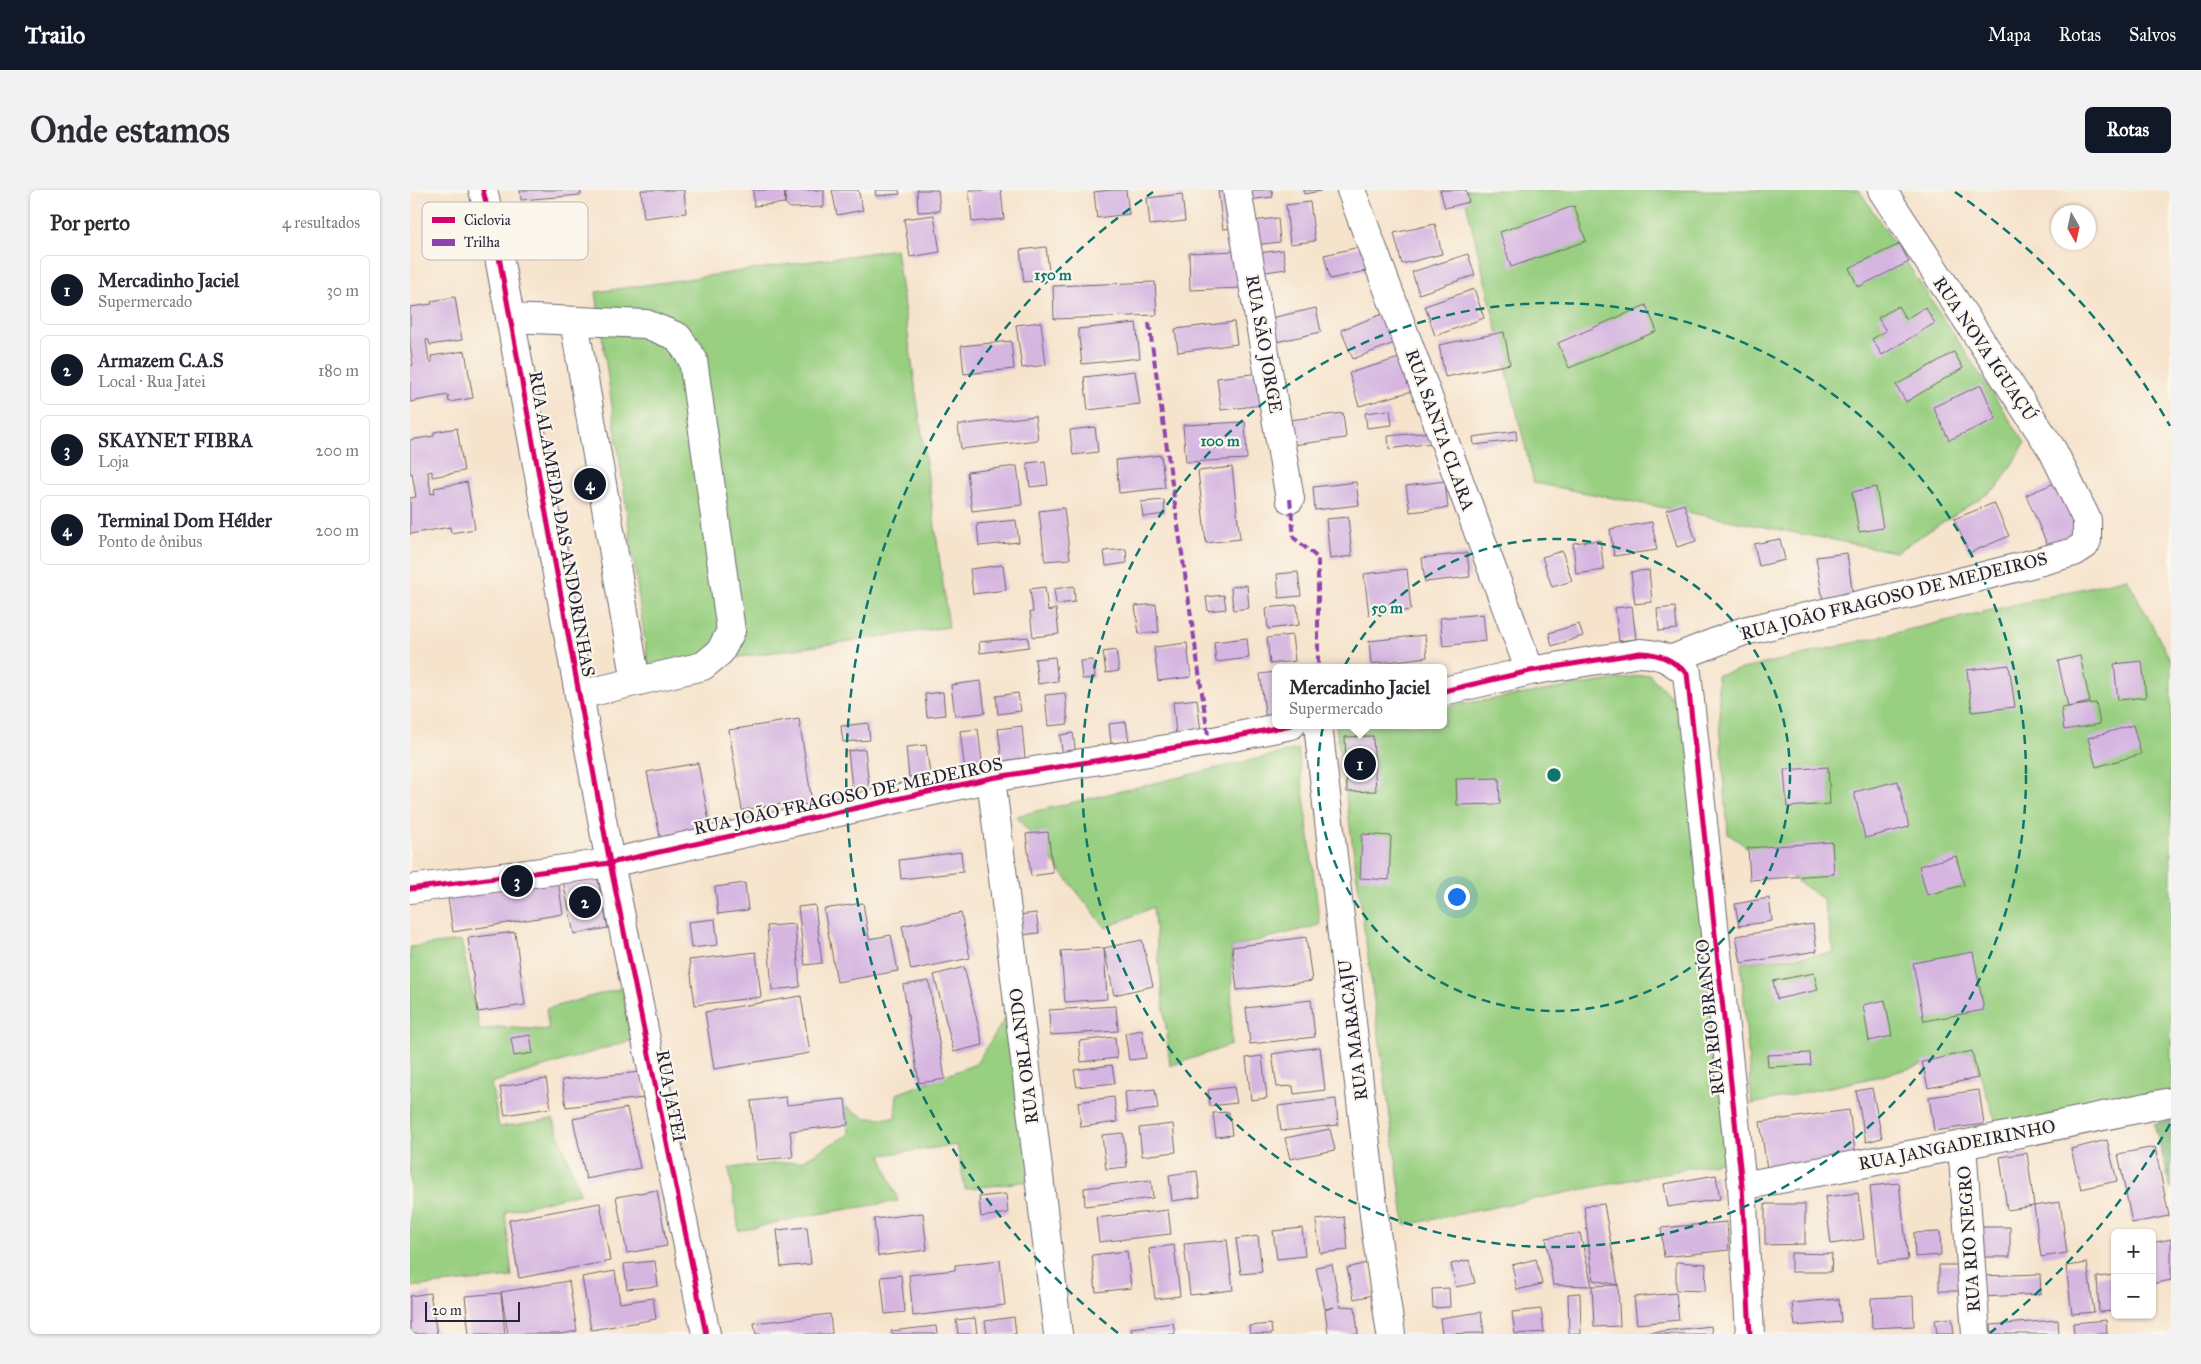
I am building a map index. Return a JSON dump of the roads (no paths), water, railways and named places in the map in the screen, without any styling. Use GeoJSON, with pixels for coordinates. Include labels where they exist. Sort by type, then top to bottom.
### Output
{"type":"FeatureCollection","features":[{"type":"Feature","properties":{"kind":"street","name":"RUA SÃO JORGE"},"geometry":{"type":"LineString","coordinates":[[1238,190],[1290,499]]}},
{"type":"Feature","properties":{"kind":"street","name":"RUA SANTA CLARA"},"geometry":{"type":"LineString","coordinates":[[1352,190],[1530,671]]}},
{"type":"Feature","properties":{"kind":"street","name":"RUA NOVA IGUAÇÚ"},"geometry":{"type":"LineString","coordinates":[[1882,190],[2053,451],[2084,511]]}},
{"type":"Feature","properties":{"kind":"street","name":"RUA ALAMEDA DAS ANDORINHAS"},"geometry":{"type":"LineString","coordinates":[[500,260],[610,863]]}},
{"type":"Feature","properties":{"kind":"street"},"geometry":{"type":"LineString","coordinates":[[510,318],[646,324],[678,337],[693,360],[731,631],[720,652],[703,666],[579,695]]}},
{"type":"Feature","properties":{"kind":"street"},"geometry":{"type":"LineString","coordinates":[[574,321],[636,682]]}},
{"type":"Feature","properties":{"kind":"street","name":"RUA JOÃO FRAGOSO DE MEDEIROS"},"geometry":{"type":"LineString","coordinates":[[1670,660],[1744,630],[1944,586],[2074,552],[2085,545],[2087,540],[2088,527],[2084,511]]}},
{"type":"Feature","properties":{"kind":"street"},"geometry":{"type":"LineString","coordinates":[[1447,690],[1530,671],[1640,653],[1656,654],[1670,660]]}},
{"type":"Feature","properties":{"kind":"street","name":"RUA RIO BRANCO"},"geometry":{"type":"LineString","coordinates":[[1670,660],[1687,673],[1742,1186],[1750,1334]]}},
{"type":"Feature","properties":{"kind":"street","name":"RUA JOÃO FRAGOSO DE MEDEIROS"},"geometry":{"type":"LineString","coordinates":[[410,889],[610,863],[991,778],[1209,742],[1272,729]]}},
{"type":"Feature","properties":{"kind":"street","name":"RUA MARACAJU"},"geometry":{"type":"LineString","coordinates":[[1318,729],[1376,1232],[1391,1334]]}},
{"type":"Feature","properties":{"kind":"street","name":"RUA ORLANDO"},"geometry":{"type":"LineString","coordinates":[[991,778],[1058,1334]]}},
{"type":"Feature","properties":{"kind":"street","name":"RUA JATEI"},"geometry":{"type":"LineString","coordinates":[[610,863],[706,1334]]}},
{"type":"Feature","properties":{"kind":"street","name":"RUA JANGADEIRINHO"},"geometry":{"type":"LineString","coordinates":[[1742,1186],[1962,1145],[2171,1102]]}},
{"type":"Feature","properties":{"kind":"street","name":"RUA RIO NEGRO"},"geometry":{"type":"LineString","coordinates":[[1962,1145],[1976,1334]]}},
{"type":"Feature","properties":{"kind":"place","name":"Terminal Dom Hélder"},"geometry":{"type":"Point","coordinates":[590,484]}},
{"type":"Feature","properties":{"kind":"place","name":"Mercadinho Jaciel"},"geometry":{"type":"Point","coordinates":[1360,764]}},
{"type":"Feature","properties":{"kind":"place","name":"SKAYNET FIBRA"},"geometry":{"type":"Point","coordinates":[517,881]}},
{"type":"Feature","properties":{"kind":"place","name":"Armazem C.A.S"},"geometry":{"type":"Point","coordinates":[585,902]}}]}
